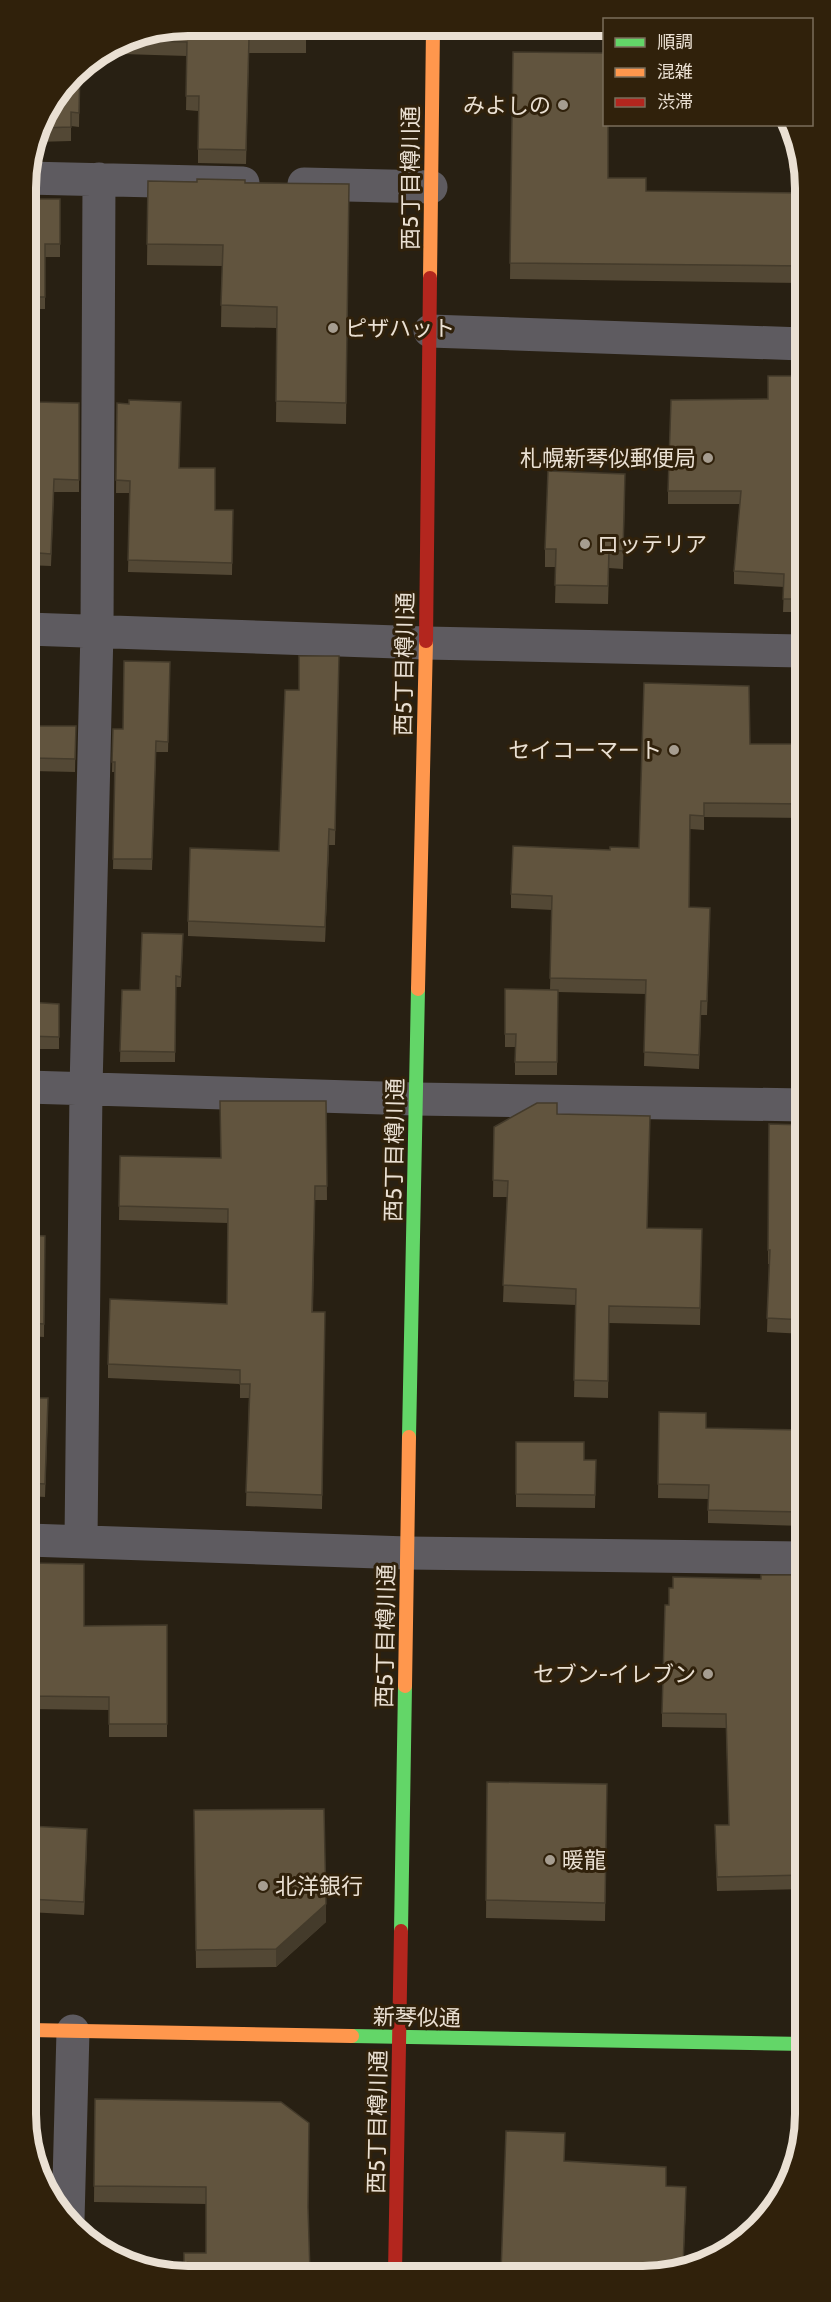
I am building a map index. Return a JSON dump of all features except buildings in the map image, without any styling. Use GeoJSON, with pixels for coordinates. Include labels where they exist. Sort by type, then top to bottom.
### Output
{"type":"FeatureCollection","features":[{"type":"Feature","properties":{"kind":"main road","name":"西5丁目樽川通"},"geometry":{"type":"LineString","coordinates":[[395,2266],[415,1098],[426,643],[433,36]]}},
{"type":"Feature","properties":{"kind":"main road","name":"新琴似通"},"geometry":{"type":"LineString","coordinates":[[36,2030],[795,2044]]}},
{"type":"Feature","properties":{"kind":"street"},"geometry":{"type":"LineString","coordinates":[[36,178],[431,187]]}},
{"type":"Feature","properties":{"kind":"street"},"geometry":{"type":"LineString","coordinates":[[81,1541],[86,1089],[97,630],[99,179]]}},
{"type":"Feature","properties":{"kind":"street"},"geometry":{"type":"LineString","coordinates":[[430,331],[795,344]]}},
{"type":"Feature","properties":{"kind":"street"},"geometry":{"type":"LineString","coordinates":[[36,629],[426,643],[795,651]]}},
{"type":"Feature","properties":{"kind":"street"},"geometry":{"type":"LineString","coordinates":[[36,1087],[415,1098],[795,1105]]}},
{"type":"Feature","properties":{"kind":"street"},"geometry":{"type":"LineString","coordinates":[[36,1540],[407,1553],[795,1558]]}},
{"type":"Feature","properties":{"kind":"street"},"geometry":{"type":"LineString","coordinates":[[68,2209],[73,2031]]}},
{"type":"Feature","properties":{"kind":"shaded area"},"geometry":{"type":"Polygon","coordinates":[[[789,147],[794,168],[789,168],[789,147]]]}},
{"type":"Feature","properties":{"kind":"traffic: fast"},"geometry":{"type":"LineString","coordinates":[[409,1437],[418,989]]}},
{"type":"Feature","properties":{"kind":"traffic: fast"},"geometry":{"type":"LineString","coordinates":[[401,1931],[405,1686]]}},
{"type":"Feature","properties":{"kind":"traffic: fast"},"geometry":{"type":"LineString","coordinates":[[352,2036],[795,2044]]}},
{"type":"Feature","properties":{"kind":"traffic: slow"},"geometry":{"type":"LineString","coordinates":[[430,278],[433,36]]}},
{"type":"Feature","properties":{"kind":"traffic: slow"},"geometry":{"type":"LineString","coordinates":[[418,989],[426,641]]}},
{"type":"Feature","properties":{"kind":"traffic: slow"},"geometry":{"type":"LineString","coordinates":[[405,1686],[409,1437]]}},
{"type":"Feature","properties":{"kind":"traffic: slow"},"geometry":{"type":"LineString","coordinates":[[36,2030],[352,2036]]}},
{"type":"Feature","properties":{"kind":"traffic: jam"},"geometry":{"type":"LineString","coordinates":[[426,641],[430,278]]}},
{"type":"Feature","properties":{"kind":"traffic: jam"},"geometry":{"type":"LineString","coordinates":[[395,2266],[401,1931]]}},
{"type":"Feature","properties":{"kind":"place","name":"みよしの"},"geometry":{"type":"Point","coordinates":[563,105]}},
{"type":"Feature","properties":{"kind":"place","name":"ピザハット"},"geometry":{"type":"Point","coordinates":[333,328]}},
{"type":"Feature","properties":{"kind":"place","name":"札幌新琴似郵便局"},"geometry":{"type":"Point","coordinates":[708,458]}},
{"type":"Feature","properties":{"kind":"place","name":"ロッテリア"},"geometry":{"type":"Point","coordinates":[585,544]}},
{"type":"Feature","properties":{"kind":"place","name":"セイコーマート"},"geometry":{"type":"Point","coordinates":[674,750]}},
{"type":"Feature","properties":{"kind":"place","name":"セブン-イレブン"},"geometry":{"type":"Point","coordinates":[708,1674]}},
{"type":"Feature","properties":{"kind":"place","name":"暖龍"},"geometry":{"type":"Point","coordinates":[550,1860]}},
{"type":"Feature","properties":{"kind":"place","name":"北洋銀行"},"geometry":{"type":"Point","coordinates":[263,1886]}}]}
